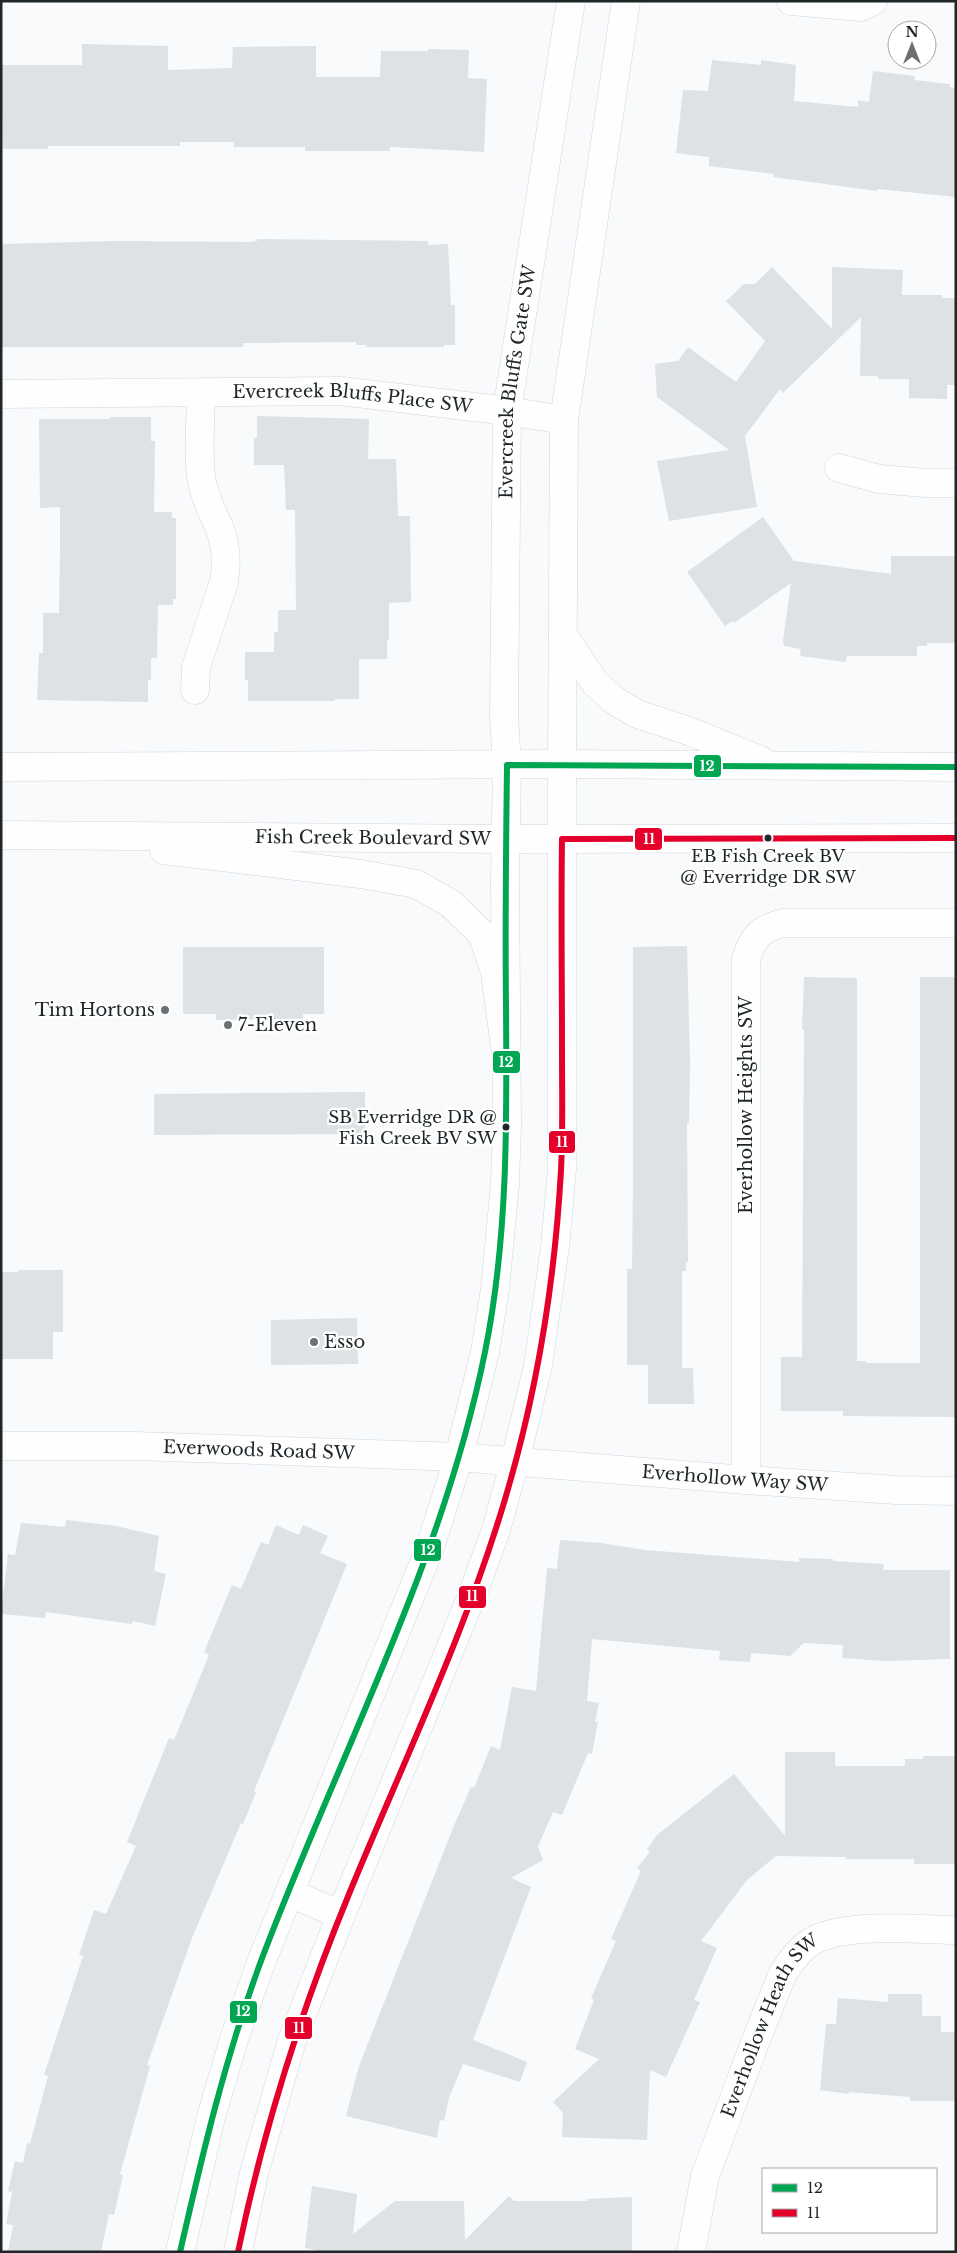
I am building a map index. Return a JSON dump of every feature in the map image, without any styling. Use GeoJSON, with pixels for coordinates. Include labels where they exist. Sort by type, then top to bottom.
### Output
{"type":"FeatureCollection","features":[{"type":"Feature","properties":{"kind":"street","name":"Evercreek Bluffs Gate SW"},"geometry":{"type":"LineString","coordinates":[[506,1054],[506,765],[504,706],[506,411],[571,1]]}},
{"type":"Feature","properties":{"kind":"street"},"geometry":{"type":"LineString","coordinates":[[238,2252],[254,2173],[289,2050],[341,1915],[474,1593],[496,1530],[516,1461],[538,1366],[555,1247],[562,1169],[564,420],[626,1]]}},
{"type":"Feature","properties":{"kind":"street"},"geometry":{"type":"LineString","coordinates":[[791,1],[861,7],[873,1]]}},
{"type":"Feature","properties":{"kind":"street","name":"Evercreek Bluffs Place SW"},"geometry":{"type":"LineString","coordinates":[[1,394],[341,391],[564,420]]}},
{"type":"Feature","properties":{"kind":"street"},"geometry":{"type":"LineString","coordinates":[[195,690],[196,668],[224,582],[226,569],[225,552],[220,531],[204,495],[201,479],[201,393]]}},
{"type":"Feature","properties":{"kind":"street"},"geometry":{"type":"LineString","coordinates":[[839,468],[879,479],[925,483],[956,483]]}},
{"type":"Feature","properties":{"kind":"street"},"geometry":{"type":"LineString","coordinates":[[563,635],[595,683],[614,700],[637,714],[686,730],[773,766]]}},
{"type":"Feature","properties":{"kind":"street"},"geometry":{"type":"LineString","coordinates":[[1,767],[562,764],[956,767]]}},
{"type":"Feature","properties":{"kind":"street"},"geometry":{"type":"LineString","coordinates":[[41,834],[361,874],[416,884],[450,903],[482,934],[495,972],[506,1054],[507,1124],[505,1184],[495,1289],[485,1352],[459,1457],[429,1550],[262,1960],[235,2036],[211,2117],[180,2252]]}},
{"type":"Feature","properties":{"kind":"street","name":"Fish Creek Boulevard SW"},"geometry":{"type":"LineString","coordinates":[[1,835],[956,838]]}},
{"type":"Feature","properties":{"kind":"street","name":"Everhollow Heights SW"},"geometry":{"type":"LineString","coordinates":[[746,1480],[746,960],[750,947],[758,935],[768,927],[783,923],[956,923]]}},
{"type":"Feature","properties":{"kind":"street","name":"Everwoods Road SW"},"geometry":{"type":"LineString","coordinates":[[1,1446],[135,1446],[459,1457],[516,1461]]}},
{"type":"Feature","properties":{"kind":"street","name":"Everhollow Way SW"},"geometry":{"type":"LineString","coordinates":[[516,1461],[746,1480],[896,1490],[956,1491]]}},
{"type":"Feature","properties":{"kind":"street"},"geometry":{"type":"LineString","coordinates":[[290,1893],[341,1915]]}},
{"type":"Feature","properties":{"kind":"street","name":"Everhollow Heath SW"},"geometry":{"type":"LineString","coordinates":[[691,2252],[705,2176],[783,1973],[796,1954],[820,1937],[852,1930],[956,1930]]}},
{"type":"Feature","properties":{"kind":"building"},"geometry":{"type":"Polygon","coordinates":[[[82,44],[168,46],[168,70],[232,68],[233,47],[316,46],[316,77],[380,77],[381,51],[469,50],[468,78],[487,79],[484,152],[390,147],[390,151],[305,151],[305,147],[234,147],[234,142],[180,142],[180,146],[48,146],[48,149],[3,149],[1,65],[82,65],[82,44]]]}},
{"type":"Feature","properties":{"kind":"building"},"geometry":{"type":"Polygon","coordinates":[[[712,60],[761,65],[761,60],[796,65],[794,101],[858,107],[858,100],[869,102],[873,71],[915,76],[914,80],[950,84],[950,87],[956,88],[956,197],[878,189],[877,191],[773,177],[774,174],[709,166],[709,157],[676,153],[683,90],[708,91],[712,60]]]}},
{"type":"Feature","properties":{"kind":"building"},"geometry":{"type":"Polygon","coordinates":[[[257,239],[428,241],[428,245],[448,244],[451,305],[455,305],[455,345],[444,345],[444,347],[366,347],[366,345],[356,345],[356,342],[243,343],[243,347],[1,347],[1,244],[117,241],[249,242],[257,241],[257,239]]]}},
{"type":"Feature","properties":{"kind":"building"},"geometry":{"type":"Polygon","coordinates":[[[772,267],[832,329],[832,267],[903,270],[902,295],[942,295],[942,298],[956,298],[956,385],[947,385],[947,399],[909,398],[909,379],[878,379],[878,376],[860,376],[861,317],[783,393],[780,389],[745,436],[757,507],[669,521],[657,461],[729,450],[657,397],[655,364],[678,361],[688,347],[736,382],[765,341],[726,301],[744,284],[755,284],[772,267]]]}},
{"type":"Feature","properties":{"kind":"building"},"geometry":{"type":"Polygon","coordinates":[[[257,416],[369,419],[368,459],[396,459],[398,516],[410,516],[411,602],[389,603],[387,659],[359,659],[359,699],[335,699],[335,701],[248,701],[248,680],[245,680],[245,652],[274,652],[274,632],[278,632],[278,610],[296,610],[295,510],[286,510],[284,465],[254,465],[254,438],[257,438],[257,416]]]}},
{"type":"Feature","properties":{"kind":"building"},"geometry":{"type":"Polygon","coordinates":[[[110,417],[151,417],[151,441],[155,441],[154,512],[172,512],[172,518],[176,518],[176,599],[173,599],[173,605],[158,605],[157,658],[151,658],[148,702],[37,700],[39,653],[43,653],[43,613],[59,613],[60,551],[60,507],[40,508],[39,419],[110,419],[110,417]]]}},
{"type":"Feature","properties":{"kind":"building"},"geometry":{"type":"Polygon","coordinates":[[[763,517],[794,561],[891,574],[891,556],[956,556],[956,643],[927,643],[927,646],[917,646],[917,656],[847,656],[846,662],[800,656],[801,649],[784,646],[783,641],[791,583],[734,623],[732,621],[725,626],[687,572],[763,517]]]}},
{"type":"Feature","properties":{"kind":"building"},"geometry":{"type":"Polygon","coordinates":[[[687,946],[690,1062],[689,1123],[687,1123],[688,1262],[686,1262],[686,1271],[682,1271],[682,1368],[693,1368],[694,1404],[648,1404],[648,1365],[627,1365],[627,1269],[632,1269],[633,947],[687,946]]]}},
{"type":"Feature","properties":{"kind":"building"},"geometry":{"type":"Polygon","coordinates":[[[183,947],[324,947],[324,1014],[303,1014],[303,1019],[216,1020],[216,1014],[183,1014],[183,947]]]}},
{"type":"Feature","properties":{"kind":"building"},"geometry":{"type":"Polygon","coordinates":[[[804,977],[857,978],[857,1361],[866,1361],[866,1363],[920,1363],[920,977],[956,977],[956,1417],[843,1416],[843,1411],[781,1411],[781,1357],[802,1357],[804,1030],[802,1030],[804,977]]]}},
{"type":"Feature","properties":{"kind":"building"},"geometry":{"type":"Polygon","coordinates":[[[365,1092],[365,1134],[154,1135],[154,1094],[365,1092]]]}},
{"type":"Feature","properties":{"kind":"building"},"geometry":{"type":"Polygon","coordinates":[[[18,1270],[63,1270],[63,1332],[53,1332],[53,1359],[1,1359],[1,1272],[18,1272],[18,1270]]]}},
{"type":"Feature","properties":{"kind":"building","name":"Esso"},"geometry":{"type":"Polygon","coordinates":[[[357,1318],[358,1364],[271,1365],[271,1320],[357,1318]]]}},
{"type":"Feature","properties":{"kind":"building"},"geometry":{"type":"Polygon","coordinates":[[[66,1520],[116,1526],[159,1536],[154,1571],[166,1574],[155,1626],[133,1621],[132,1624],[46,1612],[45,1618],[1,1614],[8,1554],[15,1555],[21,1523],[65,1527],[66,1520]]]}},
{"type":"Feature","properties":{"kind":"building"},"geometry":{"type":"Polygon","coordinates":[[[276,1525],[299,1535],[303,1525],[328,1536],[320,1553],[347,1564],[254,1791],[256,1792],[243,1824],[241,1823],[192,1938],[147,2065],[150,2066],[120,2174],[123,2175],[114,2215],[109,2214],[101,2252],[8,2252],[13,2225],[6,2224],[12,2192],[8,2191],[15,2161],[23,2163],[27,2143],[30,2144],[48,2076],[44,2075],[83,1956],[79,1955],[94,1910],[106,1914],[136,1846],[127,1842],[169,1738],[174,1740],[209,1655],[204,1652],[232,1585],[241,1589],[261,1542],[268,1545],[276,1525]]]}},
{"type":"Feature","properties":{"kind":"building"},"geometry":{"type":"Polygon","coordinates":[[[560,1540],[601,1543],[645,1550],[799,1562],[799,1558],[833,1559],[833,1561],[884,1564],[883,1570],[950,1570],[950,1659],[886,1661],[842,1658],[843,1645],[804,1643],[790,1656],[751,1653],[750,1662],[719,1660],[720,1651],[592,1639],[587,1701],[599,1703],[595,1722],[598,1722],[592,1754],[588,1753],[562,1815],[553,1812],[538,1846],[543,1860],[511,1878],[531,1887],[473,2040],[527,2062],[520,2082],[463,2064],[449,2098],[444,2121],[440,2120],[437,2138],[346,2116],[359,2066],[455,1823],[471,1787],[474,1788],[491,1746],[500,1750],[512,1687],[536,1691],[547,1568],[557,1569],[560,1540]]]}},
{"type":"Feature","properties":{"kind":"building"},"geometry":{"type":"Polygon","coordinates":[[[785,1752],[835,1752],[835,1766],[905,1766],[905,1759],[923,1759],[923,1756],[955,1756],[955,1864],[914,1864],[914,1859],[776,1856],[747,1880],[701,1941],[717,1948],[694,2000],[700,2002],[666,2077],[650,2070],[647,2140],[562,2137],[563,2113],[553,2102],[599,2059],[575,2049],[594,2000],[591,1998],[616,1941],[611,1939],[641,1871],[637,1868],[650,1852],[647,1849],[657,1835],[734,1774],[785,1836],[785,1752]]]}},
{"type":"Feature","properties":{"kind":"building"},"geometry":{"type":"Polygon","coordinates":[[[888,1994],[922,1994],[922,2016],[941,2016],[941,2032],[956,2032],[956,2101],[910,2101],[910,2097],[849,2092],[849,2094],[820,2090],[826,2024],[836,2024],[838,1998],[888,2002],[888,1994]]]}},
{"type":"Feature","properties":{"kind":"building"},"geometry":{"type":"Polygon","coordinates":[[[312,2186],[357,2194],[353,2234],[395,2201],[464,2201],[465,2240],[509,2196],[514,2201],[587,2201],[587,2199],[632,2197],[632,2252],[315,2252],[316,2250],[305,2248],[312,2186]]]}},
{"type":"Feature","properties":{"kind":"transit line","name":"12"},"geometry":{"type":"LineString","coordinates":[[180,2252],[216,2105],[248,1997],[291,1886],[385,1661],[443,1509],[466,1431],[485,1352],[498,1266],[506,1136],[507,765],[956,767]]}},
{"type":"Feature","properties":{"kind":"transit line","name":"11"},"geometry":{"type":"LineString","coordinates":[[238,2252],[259,2160],[299,2026],[331,1938],[455,1643],[474,1592],[508,1489],[528,1411],[550,1291],[561,1170],[562,839],[956,838]]}},
{"type":"Feature","properties":{"kind":"place","name":"EB Fish Creek BV @ Everridge DR SW"},"geometry":{"type":"Point","coordinates":[768,838]}},
{"type":"Feature","properties":{"kind":"place","name":"Tim Hortons"},"geometry":{"type":"Point","coordinates":[165,1010]}},
{"type":"Feature","properties":{"kind":"place","name":"7-Eleven"},"geometry":{"type":"Point","coordinates":[228,1025]}},
{"type":"Feature","properties":{"kind":"place","name":"SB Everridge DR @ Fish Creek BV SW"},"geometry":{"type":"Point","coordinates":[506,1127]}},
{"type":"Feature","properties":{"kind":"place","name":"Esso"},"geometry":{"type":"Point","coordinates":[314,1342]}}]}
